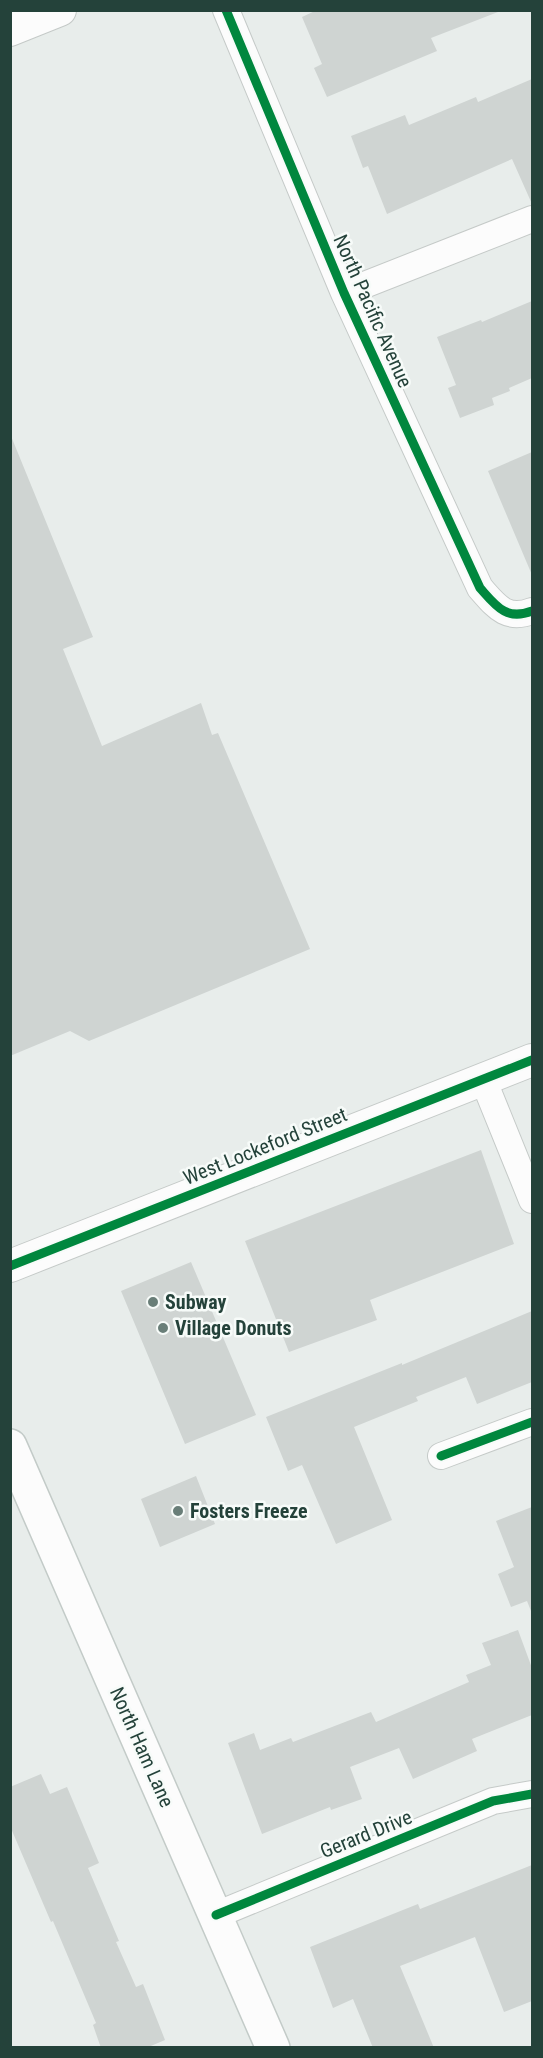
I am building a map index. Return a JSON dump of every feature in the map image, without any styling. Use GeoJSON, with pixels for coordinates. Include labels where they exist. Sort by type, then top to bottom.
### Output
{"type":"FeatureCollection","features":[{"type":"Feature","properties":{"kind":"main road","name":"North Ham Lane"},"geometry":{"type":"LineString","coordinates":[[10,1446],[273,2048]]}},
{"type":"Feature","properties":{"kind":"street"},"geometry":{"type":"LineString","coordinates":[[10,30],[60,10]]}},
{"type":"Feature","properties":{"kind":"street","name":"North Pacific Avenue"},"geometry":{"type":"LineString","coordinates":[[226,10],[344,292],[480,588],[496,606],[507,614],[523,614],[532,611]]}},
{"type":"Feature","properties":{"kind":"street"},"geometry":{"type":"LineString","coordinates":[[344,292],[532,219]]}},
{"type":"Feature","properties":{"kind":"street","name":"West Lockeford Street"},"geometry":{"type":"LineString","coordinates":[[10,1266],[532,1060]]}},
{"type":"Feature","properties":{"kind":"street"},"geometry":{"type":"LineString","coordinates":[[483,1079],[532,1200]]}},
{"type":"Feature","properties":{"kind":"street"},"geometry":{"type":"LineString","coordinates":[[441,1456],[532,1422]]}},
{"type":"Feature","properties":{"kind":"street","name":"Gerard Drive"},"geometry":{"type":"LineString","coordinates":[[216,1915],[493,1801],[532,1794]]}},
{"type":"Feature","properties":{"kind":"building"},"geometry":{"type":"Polygon","coordinates":[[[317,10],[497,10],[498,12],[431,38],[437,51],[327,97],[314,68],[322,64],[302,17],[317,10]]]}},
{"type":"Feature","properties":{"kind":"building"},"geometry":{"type":"Polygon","coordinates":[[[532,79],[532,204],[512,159],[387,214],[368,166],[363,168],[351,136],[405,115],[409,125],[476,97],[478,102],[532,79]]]}},
{"type":"Feature","properties":{"kind":"building"},"geometry":{"type":"Polygon","coordinates":[[[532,301],[532,378],[492,398],[494,405],[460,418],[448,388],[456,385],[437,337],[481,320],[482,322],[532,301]]]}},
{"type":"Feature","properties":{"kind":"building"},"geometry":{"type":"Polygon","coordinates":[[[11,436],[93,637],[63,649],[102,746],[201,703],[212,735],[218,733],[310,949],[89,1041],[70,1031],[10,1056],[11,436]]]}},
{"type":"Feature","properties":{"kind":"building"},"geometry":{"type":"Polygon","coordinates":[[[532,452],[532,575],[488,471],[532,452]]]}},
{"type":"Feature","properties":{"kind":"building"},"geometry":{"type":"Polygon","coordinates":[[[481,1150],[514,1244],[370,1300],[377,1320],[289,1352],[245,1241],[481,1150]]]}},
{"type":"Feature","properties":{"kind":"building"},"geometry":{"type":"Polygon","coordinates":[[[191,1262],[256,1415],[185,1444],[121,1291],[191,1262]]]}},
{"type":"Feature","properties":{"kind":"building"},"geometry":{"type":"Polygon","coordinates":[[[532,1311],[532,1382],[477,1404],[466,1377],[416,1397],[418,1401],[354,1427],[392,1520],[336,1544],[302,1465],[288,1471],[266,1417],[402,1363],[402,1365],[532,1311]]]}},
{"type":"Feature","properties":{"kind":"building","name":"Fosters Freeze"},"geometry":{"type":"Polygon","coordinates":[[[196,1476],[215,1524],[160,1547],[141,1499],[196,1476]]]}},
{"type":"Feature","properties":{"kind":"building"},"geometry":{"type":"Polygon","coordinates":[[[532,1507],[531,1611],[527,1601],[511,1607],[498,1574],[514,1567],[496,1521],[532,1507]]]}},
{"type":"Feature","properties":{"kind":"building"},"geometry":{"type":"Polygon","coordinates":[[[518,1630],[532,1668],[532,1715],[472,1739],[477,1751],[413,1779],[399,1748],[350,1767],[362,1799],[331,1810],[330,1807],[262,1834],[228,1743],[254,1733],[260,1750],[291,1738],[293,1742],[371,1712],[376,1722],[469,1682],[466,1675],[491,1665],[482,1643],[518,1630]]]}},
{"type":"Feature","properties":{"kind":"building"},"geometry":{"type":"Polygon","coordinates":[[[41,1774],[50,1794],[67,1787],[99,1863],[88,1868],[119,1941],[116,1942],[136,1987],[143,1984],[165,2040],[146,2048],[101,2048],[93,2025],[96,2023],[10,1826],[10,1787],[41,1774]]]}},
{"type":"Feature","properties":{"kind":"building"},"geometry":{"type":"Polygon","coordinates":[[[532,1865],[532,2001],[504,2012],[475,1937],[400,1966],[434,2048],[373,2048],[353,1999],[333,2008],[310,1947],[418,1904],[420,1909],[532,1865]]]}},
{"type":"Feature","properties":{"kind":"cycle path"},"geometry":{"type":"LineString","coordinates":[[226,10],[344,293],[480,588],[497,606],[508,613],[523,614],[532,611]]}},
{"type":"Feature","properties":{"kind":"cycle path"},"geometry":{"type":"LineString","coordinates":[[10,1266],[532,1060]]}},
{"type":"Feature","properties":{"kind":"cycle path"},"geometry":{"type":"LineString","coordinates":[[441,1456],[532,1422]]}},
{"type":"Feature","properties":{"kind":"cycle path"},"geometry":{"type":"LineString","coordinates":[[216,1915],[493,1801],[532,1794]]}},
{"type":"Feature","properties":{"kind":"place","name":"Subway"},"geometry":{"type":"Point","coordinates":[153,1302]}},
{"type":"Feature","properties":{"kind":"place","name":"Village Donuts"},"geometry":{"type":"Point","coordinates":[163,1328]}},
{"type":"Feature","properties":{"kind":"place","name":"Fosters Freeze"},"geometry":{"type":"Point","coordinates":[178,1511]}}]}
